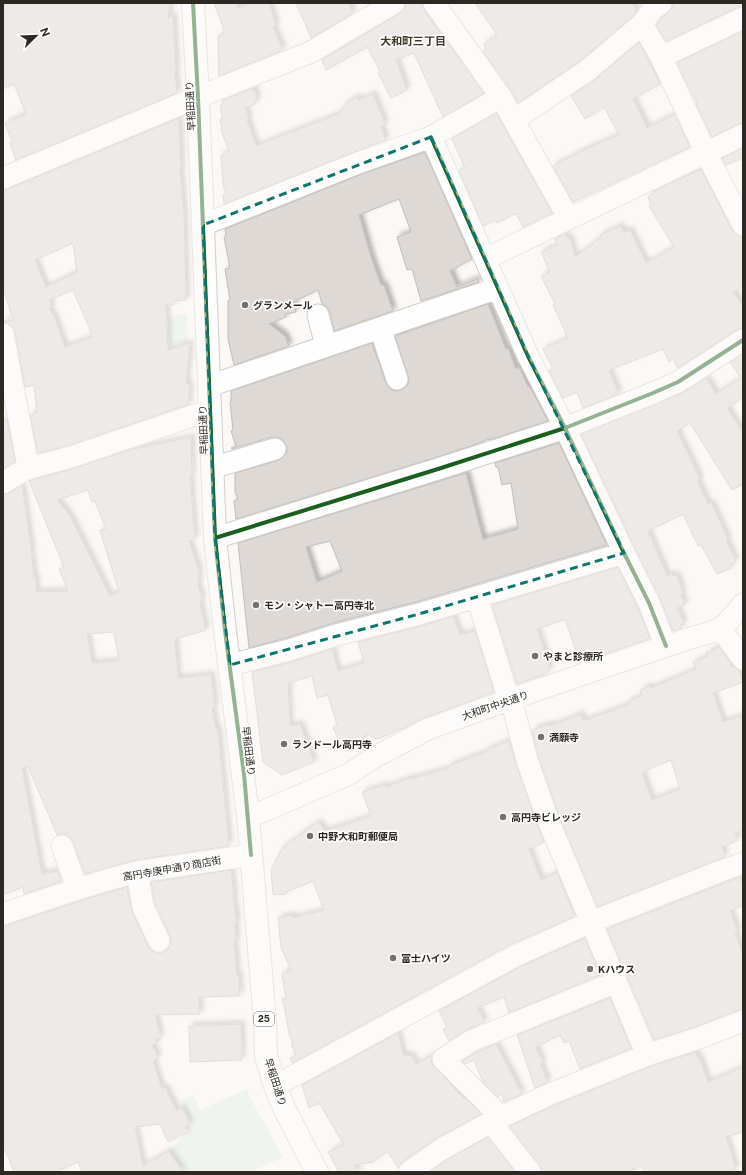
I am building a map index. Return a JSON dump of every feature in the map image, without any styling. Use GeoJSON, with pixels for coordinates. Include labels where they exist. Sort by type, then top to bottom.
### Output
{"type":"FeatureCollection","features":[{"type":"Feature","properties":{"kind":"main road","name":"早稲田通り"},"geometry":{"type":"LineString","coordinates":[[193,3],[204,225],[215,538],[252,855],[265,1022],[266,1056],[275,1086],[285,1110],[317,1172]]}},
{"type":"Feature","properties":{"kind":"street"},"geometry":{"type":"LineString","coordinates":[[3,178],[311,52],[394,3]]}},
{"type":"Feature","properties":{"kind":"street"},"geometry":{"type":"LineString","coordinates":[[434,3],[501,97],[569,219]]}},
{"type":"Feature","properties":{"kind":"street"},"geometry":{"type":"LineString","coordinates":[[514,120],[588,70],[651,10]]}},
{"type":"Feature","properties":{"kind":"street"},"geometry":{"type":"LineString","coordinates":[[651,10],[661,56],[706,153],[743,225]]}},
{"type":"Feature","properties":{"kind":"street"},"geometry":{"type":"LineString","coordinates":[[661,56],[743,18]]}},
{"type":"Feature","properties":{"kind":"street"},"geometry":{"type":"LineString","coordinates":[[204,225],[358,163],[431,137],[501,97]]}},
{"type":"Feature","properties":{"kind":"street"},"geometry":{"type":"LineString","coordinates":[[485,259],[743,135]]}},
{"type":"Feature","properties":{"kind":"street"},"geometry":{"type":"LineString","coordinates":[[431,137],[528,356],[565,428],[649,603],[666,646]]}},
{"type":"Feature","properties":{"kind":"street"},"geometry":{"type":"LineString","coordinates":[[209,386],[498,288]]}},
{"type":"Feature","properties":{"kind":"street"},"geometry":{"type":"LineString","coordinates":[[318,315],[326,346]]}},
{"type":"Feature","properties":{"kind":"street"},"geometry":{"type":"LineString","coordinates":[[380,328],[396,379]]}},
{"type":"Feature","properties":{"kind":"street"},"geometry":{"type":"LineString","coordinates":[[3,334],[27,461],[26,469]]}},
{"type":"Feature","properties":{"kind":"street"},"geometry":{"type":"LineString","coordinates":[[215,538],[565,428],[678,382],[743,340]]}},
{"type":"Feature","properties":{"kind":"street"},"geometry":{"type":"LineString","coordinates":[[3,483],[26,469],[71,457],[210,410]]}},
{"type":"Feature","properties":{"kind":"street"},"geometry":{"type":"LineString","coordinates":[[212,468],[275,449]]}},
{"type":"Feature","properties":{"kind":"street"},"geometry":{"type":"LineString","coordinates":[[230,665],[289,650],[336,635],[419,614],[624,553]]}},
{"type":"Feature","properties":{"kind":"street"},"geometry":{"type":"LineString","coordinates":[[477,596],[510,700],[527,760],[548,820],[647,1055]]}},
{"type":"Feature","properties":{"kind":"street","name":"大和町中央通り"},"geometry":{"type":"LineString","coordinates":[[248,816],[264,811],[349,774],[373,758],[428,729],[666,646],[717,630],[727,623],[743,604]]}},
{"type":"Feature","properties":{"kind":"street"},"geometry":{"type":"LineString","coordinates":[[720,628],[743,658]]}},
{"type":"Feature","properties":{"kind":"street"},"geometry":{"type":"LineString","coordinates":[[62,846],[77,888]]}},
{"type":"Feature","properties":{"kind":"street","name":"高円寺庚申通り商店街"},"geometry":{"type":"LineString","coordinates":[[3,914],[77,888],[137,872],[252,855]]}},
{"type":"Feature","properties":{"kind":"street"},"geometry":{"type":"LineString","coordinates":[[275,1086],[515,956],[591,922],[743,863]]}},
{"type":"Feature","properties":{"kind":"street"},"geometry":{"type":"LineString","coordinates":[[137,872],[143,906],[159,941]]}},
{"type":"Feature","properties":{"kind":"street"},"geometry":{"type":"LineString","coordinates":[[530,1172],[496,1119],[443,1059],[471,1041],[616,982]]}},
{"type":"Feature","properties":{"kind":"street"},"geometry":{"type":"LineString","coordinates":[[410,1172],[442,1149],[496,1119],[550,1094],[647,1055],[699,1038],[743,1021]]}},
{"type":"Feature","properties":{"kind":"highlighted area"},"geometry":{"type":"Polygon","coordinates":[[[431,137],[528,356],[624,553],[419,614],[230,665],[215,538],[203,225],[431,137]]]}},
{"type":"Feature","properties":{"kind":"green space"},"geometry":{"type":"Polygon","coordinates":[[[187,314],[188,342],[170,344],[169,317],[187,314]]]}},
{"type":"Feature","properties":{"kind":"green space"},"geometry":{"type":"Polygon","coordinates":[[[247,1089],[283,1157],[251,1172],[184,1172],[170,1149],[193,1127],[181,1100],[193,1095],[200,1110],[247,1089]]]}},
{"type":"Feature","properties":{"kind":"building"},"geometry":{"type":"Polygon","coordinates":[[[3,3],[170,3],[168,18],[173,15],[177,93],[16,160],[10,143],[12,142],[5,123],[26,114],[14,84],[3,89],[3,3]]]}},
{"type":"Feature","properties":{"kind":"building"},"geometry":{"type":"Polygon","coordinates":[[[214,3],[236,3],[238,8],[252,3],[269,3],[276,26],[273,27],[283,50],[219,76],[218,36],[225,33],[214,3]]]}},
{"type":"Feature","properties":{"kind":"building"},"geometry":{"type":"Polygon","coordinates":[[[296,3],[348,3],[353,13],[311,38],[296,3]]]}},
{"type":"Feature","properties":{"kind":"building"},"geometry":{"type":"Polygon","coordinates":[[[406,3],[422,3],[424,10],[484,93],[443,117],[414,53],[396,60],[407,90],[391,98],[378,73],[380,71],[367,47],[326,70],[322,60],[400,13],[405,9],[406,3]]]}},
{"type":"Feature","properties":{"kind":"building"},"geometry":{"type":"Polygon","coordinates":[[[475,3],[632,3],[637,11],[581,60],[518,103],[511,90],[483,51],[486,48],[484,44],[497,35],[475,3]]]}},
{"type":"Feature","properties":{"kind":"building"},"geometry":{"type":"Polygon","coordinates":[[[673,3],[743,3],[743,6],[666,41],[656,25],[672,8],[673,3]]]}},
{"type":"Feature","properties":{"kind":"building"},"geometry":{"type":"Polygon","coordinates":[[[743,31],[743,123],[712,137],[677,63],[743,31]]]}},
{"type":"Feature","properties":{"kind":"building"},"geometry":{"type":"Polygon","coordinates":[[[639,42],[660,84],[633,99],[647,128],[675,114],[690,147],[573,202],[553,166],[586,149],[619,135],[604,107],[585,119],[571,96],[596,79],[639,42]]]}},
{"type":"Feature","properties":{"kind":"building"},"geometry":{"type":"Polygon","coordinates":[[[253,88],[257,96],[255,104],[245,108],[249,119],[247,120],[256,146],[338,114],[347,102],[357,97],[359,100],[373,94],[385,124],[381,127],[386,140],[224,204],[223,195],[226,193],[223,185],[221,155],[229,151],[221,130],[220,119],[223,118],[220,109],[223,100],[253,88]]]}},
{"type":"Feature","properties":{"kind":"building"},"geometry":{"type":"Polygon","coordinates":[[[496,113],[552,213],[523,227],[516,213],[497,223],[495,220],[483,226],[459,170],[465,168],[452,139],[496,113]]]}},
{"type":"Feature","properties":{"kind":"building"},"geometry":{"type":"Polygon","coordinates":[[[179,118],[180,168],[184,216],[186,300],[173,301],[174,305],[166,305],[168,350],[190,343],[186,384],[189,383],[189,404],[68,446],[38,453],[30,415],[37,413],[34,385],[25,387],[15,331],[12,326],[3,322],[14,320],[3,288],[3,190],[179,118]],[[73,243],[35,260],[46,287],[77,272],[73,243]],[[73,290],[49,300],[52,307],[49,308],[55,319],[65,347],[92,337],[73,290]]]}},
{"type":"Feature","properties":{"kind":"building"},"geometry":{"type":"Polygon","coordinates":[[[743,148],[743,158],[726,165],[722,158],[743,148]]]}},
{"type":"Feature","properties":{"kind":"building"},"geometry":{"type":"Polygon","coordinates":[[[425,152],[472,259],[450,271],[457,287],[477,279],[479,282],[421,301],[412,269],[407,270],[397,237],[411,232],[399,199],[359,215],[371,257],[381,285],[384,285],[393,311],[334,331],[330,312],[327,307],[322,304],[318,290],[293,302],[296,312],[285,314],[286,317],[269,324],[285,336],[289,346],[234,365],[228,339],[228,301],[230,300],[225,269],[230,268],[224,237],[226,236],[225,229],[362,174],[425,152]]]}},
{"type":"Feature","properties":{"kind":"building"},"geometry":{"type":"Polygon","coordinates":[[[701,169],[732,230],[737,235],[743,237],[743,286],[733,292],[743,306],[743,328],[736,330],[678,368],[673,359],[669,362],[663,349],[609,370],[619,394],[583,408],[577,392],[563,398],[549,370],[553,369],[543,349],[568,338],[553,305],[555,304],[541,276],[550,272],[541,252],[558,245],[555,239],[565,234],[567,238],[570,238],[575,257],[601,237],[600,235],[620,226],[624,232],[630,230],[646,263],[674,247],[649,206],[651,206],[648,197],[655,192],[654,191],[701,169]]]}},
{"type":"Feature","properties":{"kind":"building"},"geometry":{"type":"Polygon","coordinates":[[[488,304],[506,349],[508,348],[516,369],[519,367],[528,387],[530,387],[548,421],[236,519],[234,501],[238,499],[235,492],[235,473],[279,460],[287,452],[287,446],[283,440],[277,437],[272,437],[232,449],[231,448],[236,446],[231,431],[233,430],[230,402],[231,391],[372,343],[389,388],[394,391],[401,390],[406,387],[409,382],[395,336],[488,304]]]}},
{"type":"Feature","properties":{"kind":"building"},"geometry":{"type":"Polygon","coordinates":[[[743,354],[743,397],[727,408],[743,433],[743,484],[732,490],[690,423],[677,431],[700,479],[697,480],[708,504],[712,504],[728,540],[726,541],[736,561],[730,564],[731,568],[717,574],[701,545],[698,546],[683,514],[648,531],[667,576],[672,574],[674,576],[677,575],[683,594],[681,595],[685,605],[677,608],[684,623],[681,624],[682,628],[673,631],[660,598],[581,434],[683,393],[706,378],[716,394],[741,378],[730,362],[743,354]]]}},
{"type":"Feature","properties":{"kind":"building"},"geometry":{"type":"Polygon","coordinates":[[[7,419],[15,461],[3,469],[3,420],[7,419]]]}},
{"type":"Feature","properties":{"kind":"building"},"geometry":{"type":"Polygon","coordinates":[[[191,437],[192,475],[190,475],[195,539],[189,541],[199,571],[198,588],[202,597],[200,604],[206,630],[175,639],[178,678],[211,675],[215,707],[212,709],[216,730],[218,729],[229,846],[135,860],[85,874],[70,837],[64,834],[57,835],[28,766],[22,768],[42,874],[58,871],[62,881],[24,894],[23,887],[3,895],[3,533],[5,533],[3,495],[22,485],[34,579],[36,578],[36,592],[68,591],[59,569],[64,567],[29,481],[75,468],[129,450],[191,437]],[[88,490],[57,500],[70,516],[110,596],[119,592],[100,530],[106,529],[95,501],[92,502],[88,490]],[[114,632],[87,634],[92,663],[119,661],[114,632]]]}},
{"type":"Feature","properties":{"kind":"building"},"geometry":{"type":"Polygon","coordinates":[[[559,443],[607,545],[416,602],[333,623],[249,648],[238,543],[466,473],[483,539],[518,529],[511,483],[502,485],[498,467],[496,467],[495,463],[559,443]],[[330,541],[306,547],[317,582],[342,571],[330,541]]]}},
{"type":"Feature","properties":{"kind":"building"},"geometry":{"type":"Polygon","coordinates":[[[618,567],[638,608],[650,638],[602,655],[601,652],[587,658],[584,650],[577,653],[565,620],[563,620],[537,629],[550,670],[545,674],[517,684],[492,605],[618,567]]]}},
{"type":"Feature","properties":{"kind":"building"},"geometry":{"type":"Polygon","coordinates":[[[453,616],[460,635],[475,631],[494,692],[424,718],[378,739],[365,734],[360,745],[343,751],[333,727],[337,725],[328,695],[317,698],[312,676],[288,683],[290,726],[300,724],[314,762],[282,775],[263,762],[252,672],[292,662],[332,649],[338,671],[364,663],[358,642],[422,626],[453,616]]]}},
{"type":"Feature","properties":{"kind":"building"},"geometry":{"type":"Polygon","coordinates":[[[719,647],[732,667],[739,670],[743,682],[713,693],[723,722],[740,716],[743,723],[743,830],[735,833],[738,840],[722,847],[725,857],[597,907],[559,816],[538,756],[532,730],[549,724],[550,726],[581,714],[583,721],[628,705],[628,701],[641,696],[640,690],[649,686],[651,688],[696,669],[693,662],[707,657],[706,653],[719,647]],[[671,760],[644,771],[645,773],[642,774],[652,800],[680,789],[671,760]]]}},
{"type":"Feature","properties":{"kind":"building"},"geometry":{"type":"Polygon","coordinates":[[[509,740],[544,842],[529,849],[541,880],[557,873],[575,916],[509,945],[292,1063],[290,1058],[296,1055],[291,1044],[293,1043],[289,1034],[282,999],[286,999],[282,974],[291,970],[281,948],[278,918],[293,915],[293,918],[324,910],[313,881],[286,892],[286,894],[273,895],[271,870],[283,847],[318,822],[325,831],[371,816],[362,792],[385,785],[386,787],[410,778],[450,768],[449,766],[485,753],[485,751],[509,740]]]}},
{"type":"Feature","properties":{"kind":"building"},"geometry":{"type":"Polygon","coordinates":[[[231,870],[233,898],[237,922],[235,922],[236,941],[234,941],[240,996],[199,997],[200,1014],[155,1015],[161,1037],[156,1040],[157,1044],[152,1045],[158,1057],[153,1062],[162,1089],[165,1087],[176,1110],[182,1108],[190,1124],[185,1127],[188,1132],[168,1142],[160,1124],[135,1127],[143,1166],[168,1151],[183,1172],[82,1172],[78,1162],[56,1172],[14,1172],[3,1145],[3,926],[127,887],[132,912],[148,946],[152,951],[158,953],[164,952],[169,948],[171,942],[170,936],[155,903],[151,882],[231,870]]]}},
{"type":"Feature","properties":{"kind":"building"},"geometry":{"type":"Polygon","coordinates":[[[740,877],[743,887],[743,905],[730,911],[738,932],[735,933],[743,955],[743,1009],[695,1027],[654,1040],[607,929],[740,877]]]}},
{"type":"Feature","properties":{"kind":"building"},"geometry":{"type":"Polygon","coordinates":[[[585,938],[600,975],[509,1013],[504,997],[477,1008],[485,1022],[466,1030],[449,1041],[443,1029],[447,1027],[439,1011],[520,967],[585,938]]]}},
{"type":"Feature","properties":{"kind":"building"},"geometry":{"type":"Polygon","coordinates":[[[610,998],[631,1048],[580,1069],[569,1041],[564,1043],[560,1035],[535,1047],[543,1062],[540,1064],[548,1082],[535,1088],[517,1035],[610,998]]]}},
{"type":"Feature","properties":{"kind":"building"},"geometry":{"type":"Polygon","coordinates":[[[241,1024],[242,1060],[190,1062],[189,1026],[241,1024]]]}},
{"type":"Feature","properties":{"kind":"building"},"geometry":{"type":"Polygon","coordinates":[[[398,1033],[403,1055],[412,1056],[416,1065],[432,1055],[431,1062],[435,1067],[464,1099],[465,1098],[481,1114],[435,1139],[402,1162],[398,1168],[387,1151],[373,1162],[354,1165],[359,1172],[339,1172],[328,1152],[344,1145],[319,1103],[309,1108],[302,1085],[398,1033]]]}},
{"type":"Feature","properties":{"kind":"building"},"geometry":{"type":"Polygon","coordinates":[[[496,1044],[522,1094],[504,1102],[502,1093],[498,1097],[483,1082],[474,1060],[465,1064],[462,1061],[477,1052],[496,1044]]]}},
{"type":"Feature","properties":{"kind":"building"},"geometry":{"type":"Polygon","coordinates":[[[696,1052],[708,1082],[743,1067],[743,1132],[726,1137],[736,1169],[728,1172],[644,1172],[642,1166],[627,1172],[542,1172],[539,1165],[510,1126],[555,1105],[651,1066],[696,1052]]]}},
{"type":"Feature","properties":{"kind":"building"},"geometry":{"type":"Polygon","coordinates":[[[488,1137],[515,1172],[430,1172],[448,1159],[488,1137]]]}},
{"type":"Feature","properties":{"kind":"cycle path"},"geometry":{"type":"LineString","coordinates":[[193,3],[215,538],[225,631],[244,774],[251,855]]}},
{"type":"Feature","properties":{"kind":"cycle path"},"geometry":{"type":"LineString","coordinates":[[431,137],[528,356],[565,428],[649,603],[666,646]]}},
{"type":"Feature","properties":{"kind":"cycle path"},"geometry":{"type":"LineString","coordinates":[[215,538],[565,428],[678,382],[743,340]]}},
{"type":"Feature","properties":{"kind":"place","name":"グランメール"},"geometry":{"type":"Point","coordinates":[245,305]}},
{"type":"Feature","properties":{"kind":"place","name":"モン・シャトー高円寺北"},"geometry":{"type":"Point","coordinates":[256,605]}},
{"type":"Feature","properties":{"kind":"place","name":"やまと診療所"},"geometry":{"type":"Point","coordinates":[535,656]}},
{"type":"Feature","properties":{"kind":"place","name":"満願寺"},"geometry":{"type":"Point","coordinates":[541,737]}},
{"type":"Feature","properties":{"kind":"place","name":"ランドール高円寺"},"geometry":{"type":"Point","coordinates":[284,744]}},
{"type":"Feature","properties":{"kind":"place","name":"高円寺ビレッジ"},"geometry":{"type":"Point","coordinates":[503,817]}},
{"type":"Feature","properties":{"kind":"place","name":"中野大和町郵便局"},"geometry":{"type":"Point","coordinates":[310,836]}},
{"type":"Feature","properties":{"kind":"place","name":"富士ハイツ"},"geometry":{"type":"Point","coordinates":[393,958]}},
{"type":"Feature","properties":{"kind":"place","name":"Kハウス"},"geometry":{"type":"Point","coordinates":[590,969]}},
{"type":"Feature","properties":{"kind":"district","name":"大和町三丁目"},"geometry":{"type":"Point","coordinates":[413,41]}}]}
